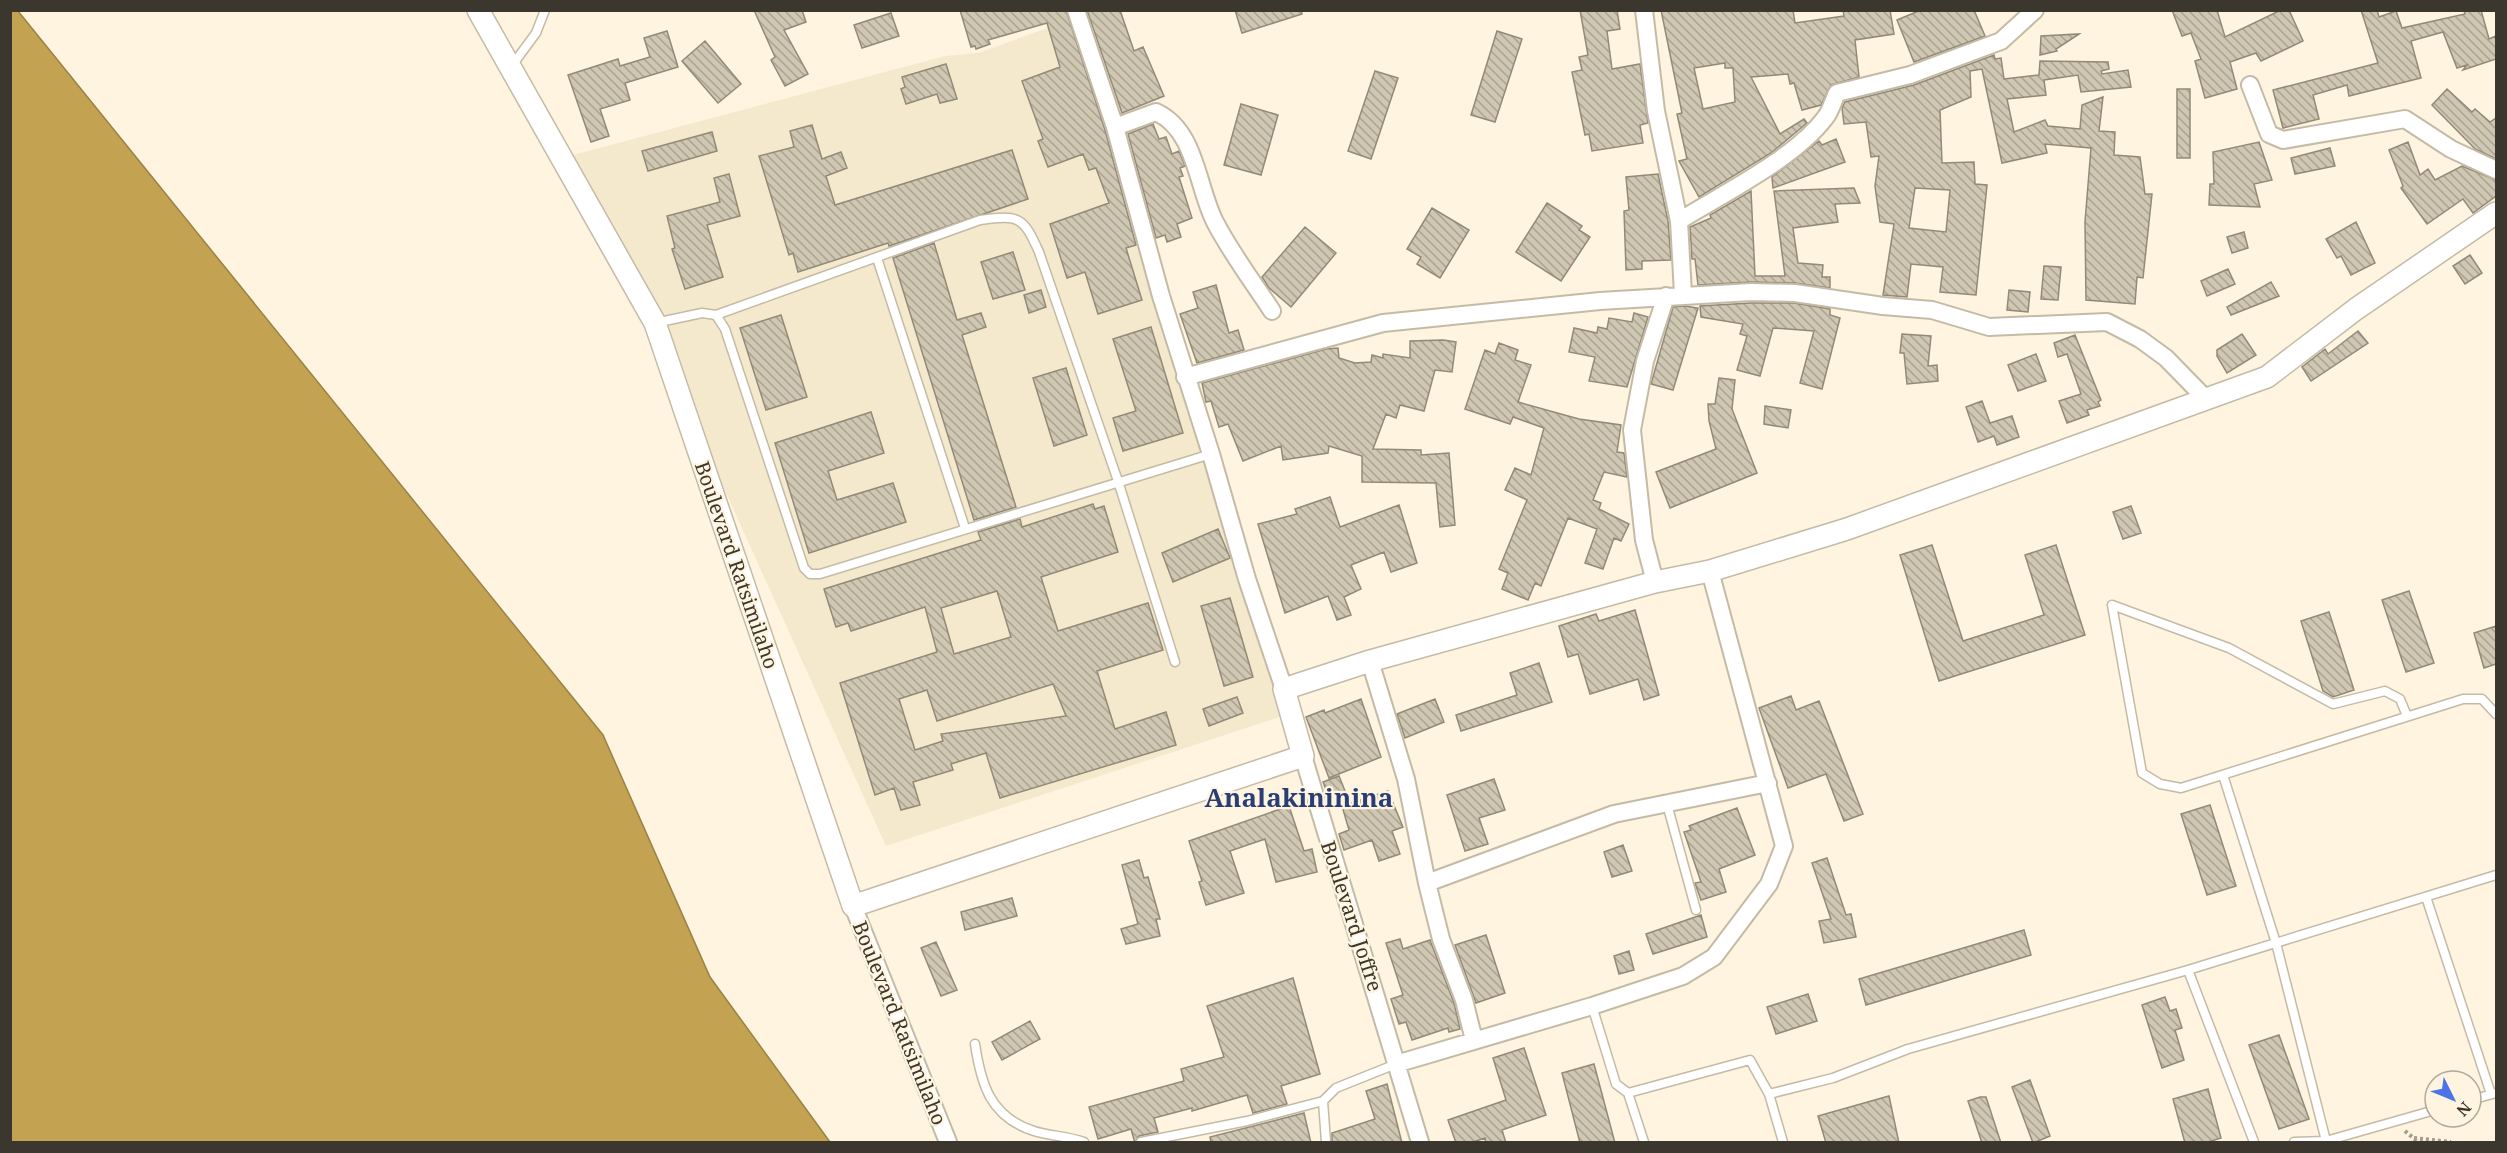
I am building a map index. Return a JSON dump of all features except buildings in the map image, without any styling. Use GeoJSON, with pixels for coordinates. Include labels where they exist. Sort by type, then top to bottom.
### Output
{"type":"FeatureCollection","features":[{"type":"Feature","properties":{"kind":"street","name":"Boulevard Ratsimilaho"},"geometry":{"type":"LineString","coordinates":[[478,10],[509,69],[655,323],[853,906],[948,1143]]}},
{"type":"Feature","properties":{"kind":"street"},"geometry":{"type":"LineString","coordinates":[[1076,10],[1114,127],[1185,376],[1211,454],[1247,579],[1284,689],[1370,661],[1655,582],[1710,571],[1847,529],[2267,377],[2356,309],[2496,213]]}},
{"type":"Feature","properties":{"kind":"street"},"geometry":{"type":"LineString","coordinates":[[1644,10],[1656,111],[1679,221],[1675,295],[1645,361],[1632,430],[1644,540],[1655,582]]}},
{"type":"Feature","properties":{"kind":"street"},"geometry":{"type":"LineString","coordinates":[[1679,221],[1787,153],[1812,134],[1827,116],[1837,93],[1910,75],[2001,41],[2035,10]]}},
{"type":"Feature","properties":{"kind":"street"},"geometry":{"type":"LineString","coordinates":[[2250,85],[2269,134],[2283,140],[2405,120],[2451,149],[2496,170]]}},
{"type":"Feature","properties":{"kind":"street"},"geometry":{"type":"LineString","coordinates":[[1114,127],[1156,112],[1171,119],[1183,135],[1215,221],[1272,311]]}},
{"type":"Feature","properties":{"kind":"street"},"geometry":{"type":"LineString","coordinates":[[1185,376],[1383,324],[1675,295],[1750,292],[1836,298],[1883,306],[1932,310],[1989,327],[2107,322],[2140,339],[2166,358],[2207,400]]}},
{"type":"Feature","properties":{"kind":"street"},"geometry":{"type":"LineString","coordinates":[[1396,1064],[1592,1006],[1683,976],[1714,957],[1769,884],[1784,846],[1710,571]]}},
{"type":"Feature","properties":{"kind":"street"},"geometry":{"type":"LineString","coordinates":[[1370,661],[1406,779],[1426,883],[1441,939],[1464,1000],[1474,1040]]}},
{"type":"Feature","properties":{"kind":"street","name":"Boulevard Joffre"},"geometry":{"type":"LineString","coordinates":[[1284,689],[1420,1143]]}},
{"type":"Feature","properties":{"kind":"street"},"geometry":{"type":"LineString","coordinates":[[853,906],[1303,756]]}},
{"type":"Feature","properties":{"kind":"street"},"geometry":{"type":"LineString","coordinates":[[1426,883],[1614,814],[1767,783]]}},
{"type":"Feature","properties":{"kind":"lane"},"geometry":{"type":"LineString","coordinates":[[509,69],[536,33],[545,10]]}},
{"type":"Feature","properties":{"kind":"lane"},"geometry":{"type":"LineString","coordinates":[[655,323],[702,313],[716,315],[980,220],[1010,216],[1028,226],[1118,481],[1175,662]]}},
{"type":"Feature","properties":{"kind":"lane"},"geometry":{"type":"LineString","coordinates":[[877,258],[964,528]]}},
{"type":"Feature","properties":{"kind":"lane"},"geometry":{"type":"LineString","coordinates":[[716,315],[725,329],[804,568],[810,574],[820,574],[1211,454]]}},
{"type":"Feature","properties":{"kind":"lane"},"geometry":{"type":"LineString","coordinates":[[2407,716],[2400,699],[2385,691],[2333,704],[2229,648],[2112,605],[2142,773],[2160,784],[2181,788],[2463,699],[2482,699],[2496,714]]}},
{"type":"Feature","properties":{"kind":"lane"},"geometry":{"type":"LineString","coordinates":[[2223,776],[2276,943],[2326,1141]]}},
{"type":"Feature","properties":{"kind":"lane"},"geometry":{"type":"LineString","coordinates":[[1667,804],[1696,910]]}},
{"type":"Feature","properties":{"kind":"lane"},"geometry":{"type":"LineString","coordinates":[[1769,1094],[1833,1078],[1929,1043],[2276,943],[2496,875]]}},
{"type":"Feature","properties":{"kind":"lane"},"geometry":{"type":"LineString","coordinates":[[2426,897],[2494,1094]]}},
{"type":"Feature","properties":{"kind":"lane"},"geometry":{"type":"LineString","coordinates":[[2188,969],[2254,1143]]}},
{"type":"Feature","properties":{"kind":"lane"},"geometry":{"type":"LineString","coordinates":[[1592,1006],[1616,1084],[1628,1093],[1644,1143]]}},
{"type":"Feature","properties":{"kind":"lane"},"geometry":{"type":"LineString","coordinates":[[975,1044],[980,1080],[992,1102],[1014,1121],[1034,1131],[1064,1135],[1084,1143]]}},
{"type":"Feature","properties":{"kind":"lane"},"geometry":{"type":"LineString","coordinates":[[1628,1093],[1750,1060],[1769,1094],[1783,1143]]}},
{"type":"Feature","properties":{"kind":"lane"},"geometry":{"type":"LineString","coordinates":[[1141,1143],[1169,1139],[1323,1101],[1336,1088],[1396,1064]]}},
{"type":"Feature","properties":{"kind":"lane"},"geometry":{"type":"LineString","coordinates":[[1323,1101],[1326,1143]]}},
{"type":"Feature","properties":{"kind":"lane"},"geometry":{"type":"LineString","coordinates":[[2294,1143],[2326,1141],[2423,1113]]}},
{"type":"Feature","properties":{"kind":"path"},"geometry":{"type":"LineString","coordinates":[[2414,1138],[2451,1143]]}},
{"type":"Feature","properties":{"kind":"shaded area"},"geometry":{"type":"Polygon","coordinates":[[[10,11],[18,11],[603,735],[710,977],[830,1142],[11,1142],[10,11]]]}},
{"type":"Feature","properties":{"kind":"shaded area"},"geometry":{"type":"Polygon","coordinates":[[[1070,20],[1192,379],[1298,711],[886,846],[573,155],[945,56],[978,53],[1070,20]]]}},
{"type":"Feature","properties":{"kind":"district","name":"Analakininina"},"geometry":{"type":"Point","coordinates":[1299,797]}}]}
